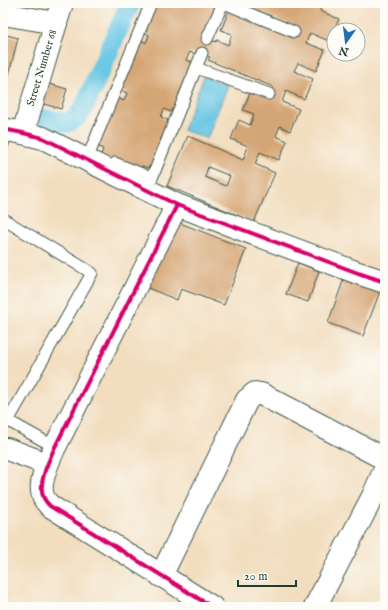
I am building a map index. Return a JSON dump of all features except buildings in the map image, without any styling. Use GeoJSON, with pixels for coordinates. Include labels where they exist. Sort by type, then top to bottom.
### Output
{"type":"FeatureCollection","features":[{"type":"Feature","properties":{"kind":"street"},"geometry":{"type":"LineString","coordinates":[[3,14],[59,13]]}},
{"type":"Feature","properties":{"kind":"street","name":"Street Number 68"},"geometry":{"type":"LineString","coordinates":[[16,135],[59,13]]}},
{"type":"Feature","properties":{"kind":"street"},"geometry":{"type":"LineString","coordinates":[[16,135],[177,205],[385,282]]}},
{"type":"Feature","properties":{"kind":"street"},"geometry":{"type":"LineString","coordinates":[[177,205],[51,456],[41,487],[43,497],[50,506],[212,607]]}},
{"type":"Feature","properties":{"kind":"street"},"geometry":{"type":"LineString","coordinates":[[161,576],[246,400],[255,393],[261,394],[385,459]]}},
{"type":"Feature","properties":{"kind":"street"},"geometry":{"type":"LineString","coordinates":[[3,449],[51,456]]}},
{"type":"Feature","properties":{"kind":"street"},"geometry":{"type":"LineString","coordinates":[[315,607],[385,469]]}},
{"type":"Feature","properties":{"kind":"lane"},"geometry":{"type":"LineString","coordinates":[[90,152],[151,3]]}},
{"type":"Feature","properties":{"kind":"lane"},"geometry":{"type":"LineString","coordinates":[[207,39],[223,3],[294,32]]}},
{"type":"Feature","properties":{"kind":"lane"},"geometry":{"type":"LineString","coordinates":[[16,135],[78,148],[152,178],[202,53]]}},
{"type":"Feature","properties":{"kind":"lane"},"geometry":{"type":"LineString","coordinates":[[196,68],[269,94]]}},
{"type":"Feature","properties":{"kind":"lane"},"geometry":{"type":"LineString","coordinates":[[3,219],[92,274],[6,419],[51,456]]}},
{"type":"Feature","properties":{"kind":"water"},"geometry":{"type":"Polygon","coordinates":[[[204,76],[228,85],[207,139],[183,130],[204,76]]]}},
{"type":"Feature","properties":{"kind":"waterway"},"geometry":{"type":"LineString","coordinates":[[39,118],[68,123],[77,117],[84,107],[130,3]]}},
{"type":"Feature","properties":{"kind":"cycle path"},"geometry":{"type":"LineString","coordinates":[[3,129],[43,138],[177,205],[385,282]]}},
{"type":"Feature","properties":{"kind":"cycle path"},"geometry":{"type":"LineString","coordinates":[[177,205],[55,447],[45,471],[42,490],[43,496],[50,506],[212,607]]}}]}
